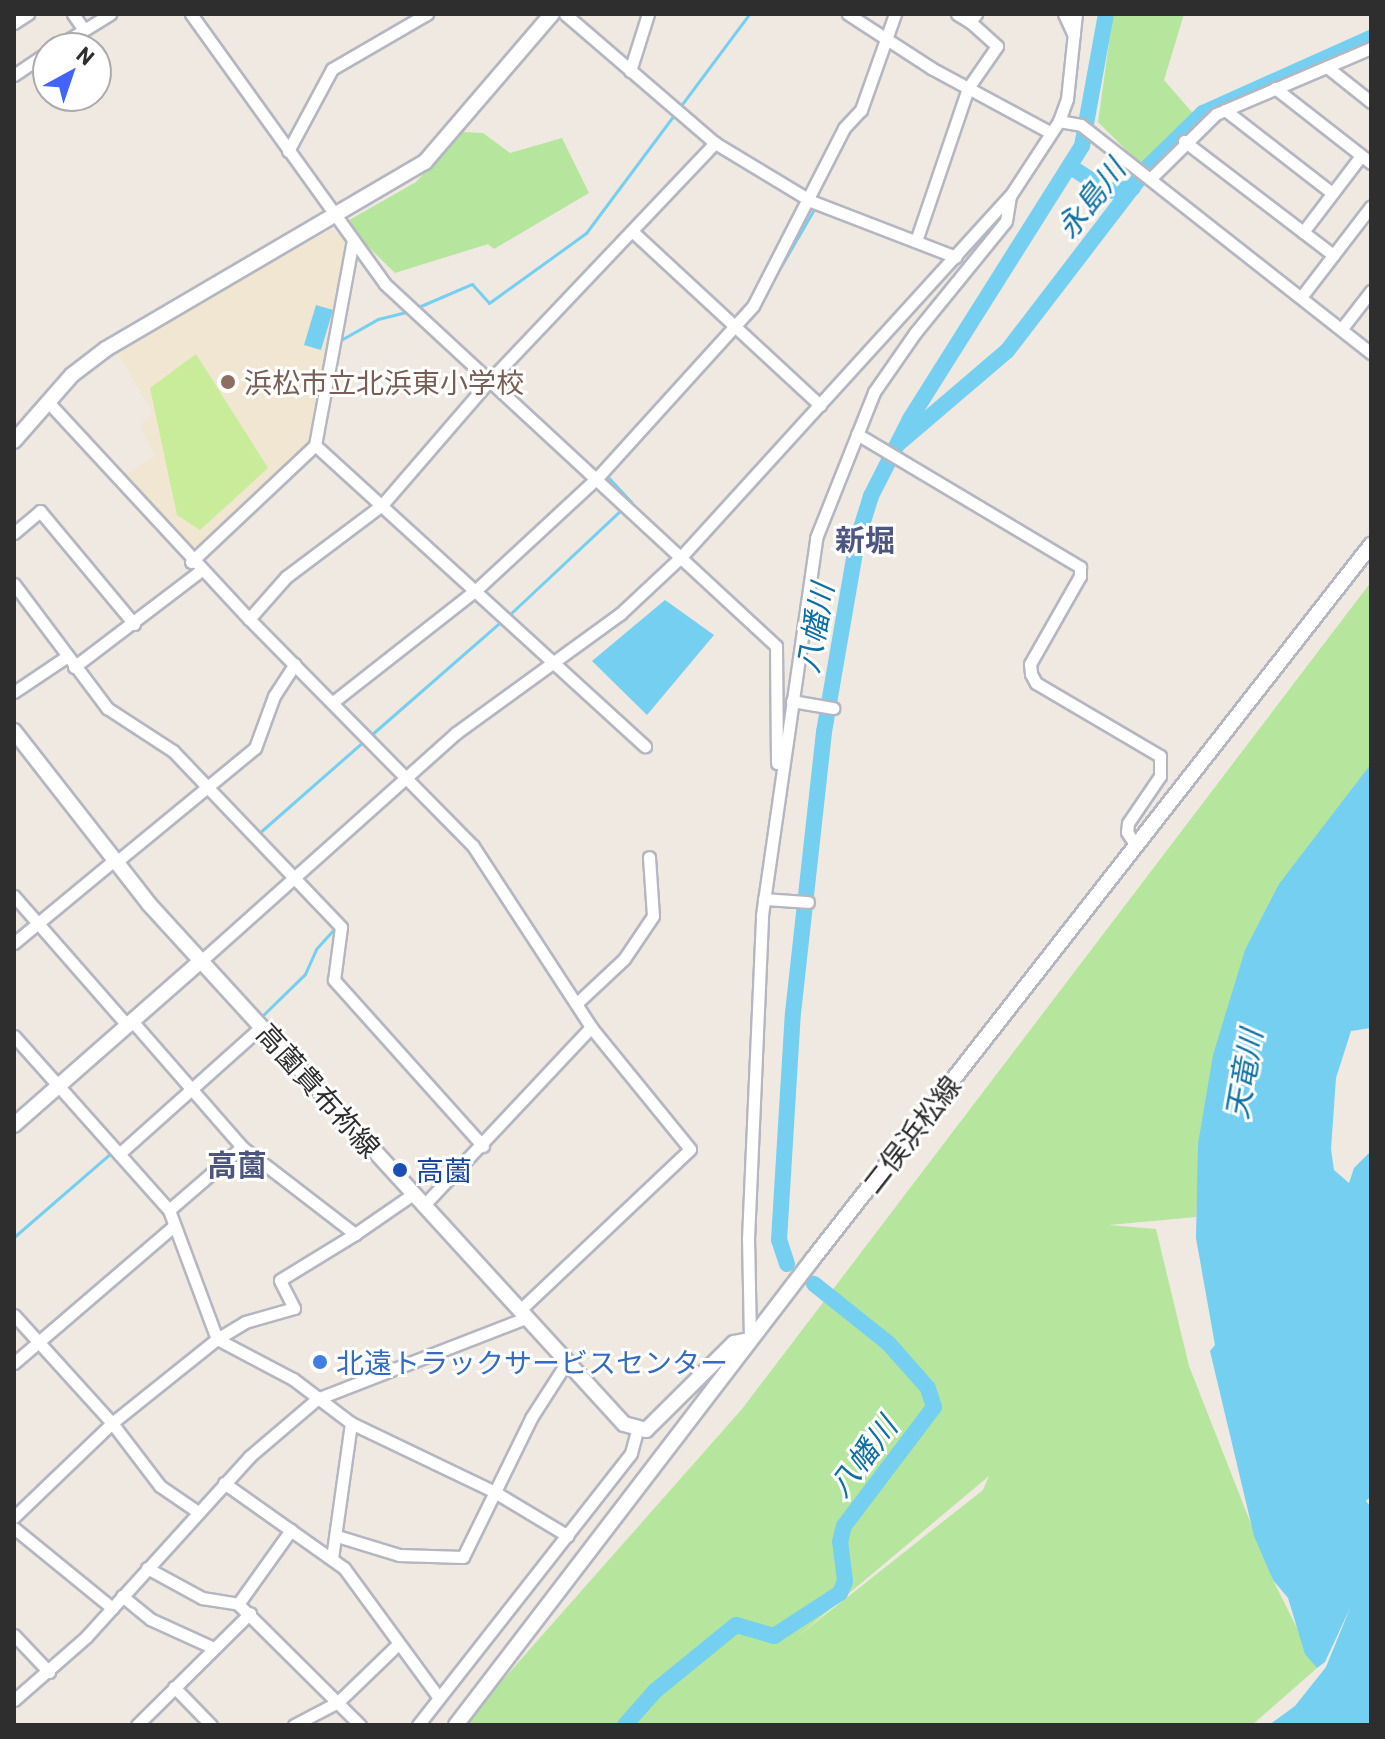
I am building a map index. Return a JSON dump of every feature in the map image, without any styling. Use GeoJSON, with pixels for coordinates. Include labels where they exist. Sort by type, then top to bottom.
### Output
{"type":"FeatureCollection","features":[{"type":"Feature","properties":{"kind":"main road"},"geometry":{"type":"LineString","coordinates":[[14,441],[72,375],[106,349],[336,217],[433,155],[552,14]]}},
{"type":"Feature","properties":{"kind":"main road","name":"二俣浜松線"},"geometry":{"type":"LineString","coordinates":[[456,1725],[750,1340],[1371,545]]}},
{"type":"Feature","properties":{"kind":"main road","name":"高薗貴布祢線"},"geometry":{"type":"LineString","coordinates":[[14,731],[114,862],[201,961],[624,1424],[637,1430]]}},
{"type":"Feature","properties":{"kind":"main road"},"geometry":{"type":"LineString","coordinates":[[14,1125],[201,961]]}},
{"type":"Feature","properties":{"kind":"main road"},"geometry":{"type":"LineString","coordinates":[[637,1430],[655,1423],[734,1343],[750,1340]]}},
{"type":"Feature","properties":{"kind":"street"},"geometry":{"type":"LineString","coordinates":[[14,23],[28,14]]}},
{"type":"Feature","properties":{"kind":"street"},"geometry":{"type":"LineString","coordinates":[[73,14],[84,30]]}},
{"type":"Feature","properties":{"kind":"street"},"geometry":{"type":"LineString","coordinates":[[81,32],[110,14]]}},
{"type":"Feature","properties":{"kind":"street"},"geometry":{"type":"LineString","coordinates":[[288,151],[332,69],[427,14]]}},
{"type":"Feature","properties":{"kind":"street"},"geometry":{"type":"LineString","coordinates":[[565,14],[715,143],[811,201],[956,257]]}},
{"type":"Feature","properties":{"kind":"street"},"geometry":{"type":"LineString","coordinates":[[630,71],[648,14]]}},
{"type":"Feature","properties":{"kind":"street"},"geometry":{"type":"LineString","coordinates":[[848,14],[886,40],[1051,133]]}},
{"type":"Feature","properties":{"kind":"street"},"geometry":{"type":"LineString","coordinates":[[333,702],[476,590],[597,478],[735,327],[764,289],[811,201],[844,128],[861,110],[895,14]]}},
{"type":"Feature","properties":{"kind":"street"},"geometry":{"type":"LineString","coordinates":[[916,241],[968,88],[997,46],[973,18],[957,14]]}},
{"type":"Feature","properties":{"kind":"street"},"geometry":{"type":"LineString","coordinates":[[1064,14],[1074,35]]}},
{"type":"Feature","properties":{"kind":"street"},"geometry":{"type":"LineString","coordinates":[[201,961],[456,733],[620,614],[681,557],[1010,196],[1059,121],[1067,99],[1076,14]]}},
{"type":"Feature","properties":{"kind":"street"},"geometry":{"type":"LineString","coordinates":[[196,16],[336,217],[412,310],[776,646],[778,792]]}},
{"type":"Feature","properties":{"kind":"street"},"geometry":{"type":"LineString","coordinates":[[1150,179],[1184,141],[1225,110],[1371,48]]}},
{"type":"Feature","properties":{"kind":"street"},"geometry":{"type":"LineString","coordinates":[[14,75],[32,63]]}},
{"type":"Feature","properties":{"kind":"street"},"geometry":{"type":"LineString","coordinates":[[1327,67],[1371,102]]}},
{"type":"Feature","properties":{"kind":"street"},"geometry":{"type":"LineString","coordinates":[[1275,88],[1366,159],[1332,193],[1303,232]]}},
{"type":"Feature","properties":{"kind":"street"},"geometry":{"type":"LineString","coordinates":[[1225,110],[1332,193]]}},
{"type":"Feature","properties":{"kind":"street"},"geometry":{"type":"LineString","coordinates":[[1059,121],[1081,125],[1343,327],[1371,353]]}},
{"type":"Feature","properties":{"kind":"street"},"geometry":{"type":"LineString","coordinates":[[1184,141],[1333,255]]}},
{"type":"Feature","properties":{"kind":"street"},"geometry":{"type":"LineString","coordinates":[[249,619],[286,577],[382,505],[490,380],[715,143]]}},
{"type":"Feature","properties":{"kind":"street"},"geometry":{"type":"LineString","coordinates":[[750,1340],[748,1239],[764,899],[816,538],[857,434],[891,364],[1006,221],[1010,196]]}},
{"type":"Feature","properties":{"kind":"street"},"geometry":{"type":"LineString","coordinates":[[1302,296],[1371,206]]}},
{"type":"Feature","properties":{"kind":"street"},"geometry":{"type":"LineString","coordinates":[[633,232],[820,405]]}},
{"type":"Feature","properties":{"kind":"street"},"geometry":{"type":"LineString","coordinates":[[74,667],[196,566],[315,445],[353,240]]}},
{"type":"Feature","properties":{"kind":"street"},"geometry":{"type":"LineString","coordinates":[[1343,327],[1371,291]]}},
{"type":"Feature","properties":{"kind":"street"},"geometry":{"type":"LineString","coordinates":[[14,1700],[49,1672],[112,1608],[224,1483],[317,1399],[523,1314],[690,1149],[591,1027],[473,846],[409,777],[196,566],[49,403]]}},
{"type":"Feature","properties":{"kind":"street"},"geometry":{"type":"LineString","coordinates":[[857,434],[1080,567],[1080,576],[1030,664],[1031,674],[1036,683],[1160,756],[1160,776],[1128,823],[1127,832],[1136,846]]}},
{"type":"Feature","properties":{"kind":"street"},"geometry":{"type":"LineString","coordinates":[[315,445],[645,746]]}},
{"type":"Feature","properties":{"kind":"street"},"geometry":{"type":"LineString","coordinates":[[14,533],[40,511],[131,620]]}},
{"type":"Feature","properties":{"kind":"street"},"geometry":{"type":"LineString","coordinates":[[14,584],[107,708],[173,751],[341,927],[333,970],[339,987],[483,1146]]}},
{"type":"Feature","properties":{"kind":"street"},"geometry":{"type":"LineString","coordinates":[[14,692],[66,657]]}},
{"type":"Feature","properties":{"kind":"street"},"geometry":{"type":"LineString","coordinates":[[14,943],[211,788],[255,748],[274,696],[295,664]]}},
{"type":"Feature","properties":{"kind":"street"},"geometry":{"type":"LineString","coordinates":[[792,701],[833,708]]}},
{"type":"Feature","properties":{"kind":"street"},"geometry":{"type":"LineString","coordinates":[[577,1003],[624,959],[653,916],[649,857]]}},
{"type":"Feature","properties":{"kind":"street"},"geometry":{"type":"LineString","coordinates":[[14,896],[36,924],[190,1087],[242,1147],[355,1234]]}},
{"type":"Feature","properties":{"kind":"street"},"geometry":{"type":"LineString","coordinates":[[764,899],[808,902]]}},
{"type":"Feature","properties":{"kind":"street"},"geometry":{"type":"LineString","coordinates":[[116,1152],[261,1027]]}},
{"type":"Feature","properties":{"kind":"street"},"geometry":{"type":"LineString","coordinates":[[424,1205],[483,1146],[519,1100],[591,1027]]}},
{"type":"Feature","properties":{"kind":"street"},"geometry":{"type":"LineString","coordinates":[[14,1036],[169,1210],[217,1339],[293,1379],[351,1423],[493,1491],[568,1536]]}},
{"type":"Feature","properties":{"kind":"street"},"geometry":{"type":"LineString","coordinates":[[169,1210],[242,1147]]}},
{"type":"Feature","properties":{"kind":"street"},"geometry":{"type":"LineString","coordinates":[[14,1517],[112,1423],[217,1339],[245,1322],[294,1308],[280,1280],[413,1194]]}},
{"type":"Feature","properties":{"kind":"street"},"geometry":{"type":"LineString","coordinates":[[14,1363],[174,1226]]}},
{"type":"Feature","properties":{"kind":"street"},"geometry":{"type":"LineString","coordinates":[[14,1315],[112,1423],[160,1486],[198,1512]]}},
{"type":"Feature","properties":{"kind":"street"},"geometry":{"type":"LineString","coordinates":[[337,1536],[399,1555],[463,1557],[493,1491],[567,1362]]}},
{"type":"Feature","properties":{"kind":"street"},"geometry":{"type":"LineString","coordinates":[[332,1558],[337,1536],[342,1462],[351,1423]]}},
{"type":"Feature","properties":{"kind":"street"},"geometry":{"type":"LineString","coordinates":[[418,1725],[631,1453],[637,1430]]}},
{"type":"Feature","properties":{"kind":"street"},"geometry":{"type":"LineString","coordinates":[[224,1483],[332,1558],[372,1601],[396,1646],[439,1698]]}},
{"type":"Feature","properties":{"kind":"street"},"geometry":{"type":"LineString","coordinates":[[14,1528],[112,1608]]}},
{"type":"Feature","properties":{"kind":"street"},"geometry":{"type":"LineString","coordinates":[[238,1604],[291,1530]]}},
{"type":"Feature","properties":{"kind":"street"},"geometry":{"type":"LineString","coordinates":[[147,1568],[202,1598],[238,1604],[360,1725]]}},
{"type":"Feature","properties":{"kind":"street"},"geometry":{"type":"LineString","coordinates":[[122,1596],[150,1619],[214,1648]]}},
{"type":"Feature","properties":{"kind":"street"},"geometry":{"type":"LineString","coordinates":[[137,1725],[250,1613]]}},
{"type":"Feature","properties":{"kind":"street"},"geometry":{"type":"LineString","coordinates":[[14,1635],[49,1672]]}},
{"type":"Feature","properties":{"kind":"street"},"geometry":{"type":"LineString","coordinates":[[294,1725],[338,1702],[396,1646]]}},
{"type":"Feature","properties":{"kind":"street"},"geometry":{"type":"LineString","coordinates":[[174,1687],[211,1725]]}},
{"type":"Feature","properties":{"kind":"shaded area","name":"浜松市立北浜東小学校"},"geometry":{"type":"Polygon","coordinates":[[[332,229],[351,245],[308,448],[194,557],[121,478],[155,456],[140,425],[153,414],[116,350],[332,229]]]}},
{"type":"Feature","properties":{"kind":"green space"},"geometry":{"type":"Polygon","coordinates":[[[1113,14],[1184,14],[1164,80],[1197,118],[1140,164],[1098,122],[1113,14]]]}},
{"type":"Feature","properties":{"kind":"green space"},"geometry":{"type":"Polygon","coordinates":[[[463,132],[483,133],[510,153],[562,138],[589,193],[494,249],[488,244],[395,273],[344,223],[416,182],[463,132]]]}},
{"type":"Feature","properties":{"kind":"green space"},"geometry":{"type":"Polygon","coordinates":[[[196,354],[268,468],[200,530],[177,515],[150,388],[196,354]]]}},
{"type":"Feature","properties":{"kind":"green space"},"geometry":{"type":"Polygon","coordinates":[[[1371,582],[1371,777],[1204,1112],[1196,1217],[1109,1225],[1156,1229],[1189,1366],[1273,1580],[1317,1668],[1252,1725],[463,1725],[742,1409],[1371,582]],[[989,1476],[797,1637],[983,1490],[989,1476]]]}},
{"type":"Feature","properties":{"kind":"water"},"geometry":{"type":"Polygon","coordinates":[[[316,305],[333,310],[321,350],[304,345],[316,305]]]}},
{"type":"Feature","properties":{"kind":"water"},"geometry":{"type":"Polygon","coordinates":[[[665,600],[714,635],[647,715],[592,661],[665,600]]]}},
{"type":"Feature","properties":{"kind":"water","name":"天竜川"},"geometry":{"type":"Polygon","coordinates":[[[1371,764],[1371,1028],[1351,1031],[1336,1078],[1331,1149],[1334,1170],[1349,1183],[1354,1168],[1371,1151],[1371,1496],[1366,1501],[1371,1507],[1371,1725],[1269,1725],[1295,1706],[1326,1667],[1351,1606],[1325,1662],[1317,1668],[1305,1654],[1288,1598],[1273,1580],[1254,1536],[1210,1351],[1215,1345],[1196,1238],[1198,1144],[1213,1055],[1245,950],[1279,884],[1371,764]]]}},
{"type":"Feature","properties":{"kind":"waterway"},"geometry":{"type":"LineString","coordinates":[[416,308],[472,284],[489,303],[586,233],[749,14]]}},
{"type":"Feature","properties":{"kind":"waterway","name":"八幡川"},"geometry":{"type":"LineString","coordinates":[[787,1264],[779,1240],[793,1013],[824,732],[857,541],[871,496],[910,419],[1082,146],[1106,14]]}},
{"type":"Feature","properties":{"kind":"waterway","name":"永島川"},"geometry":{"type":"LineString","coordinates":[[898,444],[1007,351],[1149,166],[1203,113],[1371,38]]}},
{"type":"Feature","properties":{"kind":"waterway"},"geometry":{"type":"LineString","coordinates":[[675,116],[705,142]]}},
{"type":"Feature","properties":{"kind":"waterway"},"geometry":{"type":"LineString","coordinates":[[1071,167],[1108,191],[1133,188]]}},
{"type":"Feature","properties":{"kind":"waterway"},"geometry":{"type":"LineString","coordinates":[[780,189],[800,202]]}},
{"type":"Feature","properties":{"kind":"waterway"},"geometry":{"type":"LineString","coordinates":[[765,294],[814,209],[909,245]]}},
{"type":"Feature","properties":{"kind":"waterway"},"geometry":{"type":"LineString","coordinates":[[339,341],[378,319],[409,311]]}},
{"type":"Feature","properties":{"kind":"waterway"},"geometry":{"type":"LineString","coordinates":[[258,506],[313,453]]}},
{"type":"Feature","properties":{"kind":"waterway"},"geometry":{"type":"LineString","coordinates":[[606,475],[631,502]]}},
{"type":"Feature","properties":{"kind":"waterway"},"geometry":{"type":"LineString","coordinates":[[508,616],[623,508]]}},
{"type":"Feature","properties":{"kind":"waterway"},"geometry":{"type":"LineString","coordinates":[[183,578],[194,566]]}},
{"type":"Feature","properties":{"kind":"waterway"},"geometry":{"type":"LineString","coordinates":[[371,735],[503,620]]}},
{"type":"Feature","properties":{"kind":"waterway"},"geometry":{"type":"LineString","coordinates":[[74,659],[107,635]]}},
{"type":"Feature","properties":{"kind":"waterway"},"geometry":{"type":"LineString","coordinates":[[46,677],[66,665]]}},
{"type":"Feature","properties":{"kind":"waterway"},"geometry":{"type":"LineString","coordinates":[[258,834],[365,740]]}},
{"type":"Feature","properties":{"kind":"waterway"},"geometry":{"type":"LineString","coordinates":[[283,859],[293,869]]}},
{"type":"Feature","properties":{"kind":"waterway"},"geometry":{"type":"LineString","coordinates":[[303,879],[328,905]]}},
{"type":"Feature","properties":{"kind":"waterway"},"geometry":{"type":"LineString","coordinates":[[262,1016],[305,974],[316,949],[335,928]]}},
{"type":"Feature","properties":{"kind":"waterway"},"geometry":{"type":"LineString","coordinates":[[189,1083],[249,1029]]}},
{"type":"Feature","properties":{"kind":"waterway"},"geometry":{"type":"LineString","coordinates":[[118,1147],[184,1088]]}},
{"type":"Feature","properties":{"kind":"waterway"},"geometry":{"type":"LineString","coordinates":[[14,1237],[112,1152]]}},
{"type":"Feature","properties":{"kind":"waterway","name":"八幡川"},"geometry":{"type":"LineString","coordinates":[[625,1725],[655,1691],[736,1625],[774,1636],[840,1593],[845,1581],[840,1542],[844,1526],[934,1407],[928,1388],[888,1343],[814,1284]]}},
{"type":"Feature","properties":{"kind":"place","name":"浜松市立北浜東小学校"},"geometry":{"type":"Point","coordinates":[228,382]}},
{"type":"Feature","properties":{"kind":"place","name":"高薗"},"geometry":{"type":"Point","coordinates":[400,1170]}},
{"type":"Feature","properties":{"kind":"place","name":"北遠トラックサービスセンター"},"geometry":{"type":"Point","coordinates":[320,1362]}},
{"type":"Feature","properties":{"kind":"district","name":"新堀"},"geometry":{"type":"Point","coordinates":[865,539]}},
{"type":"Feature","properties":{"kind":"district","name":"高薗"},"geometry":{"type":"Point","coordinates":[237,1164]}}]}
